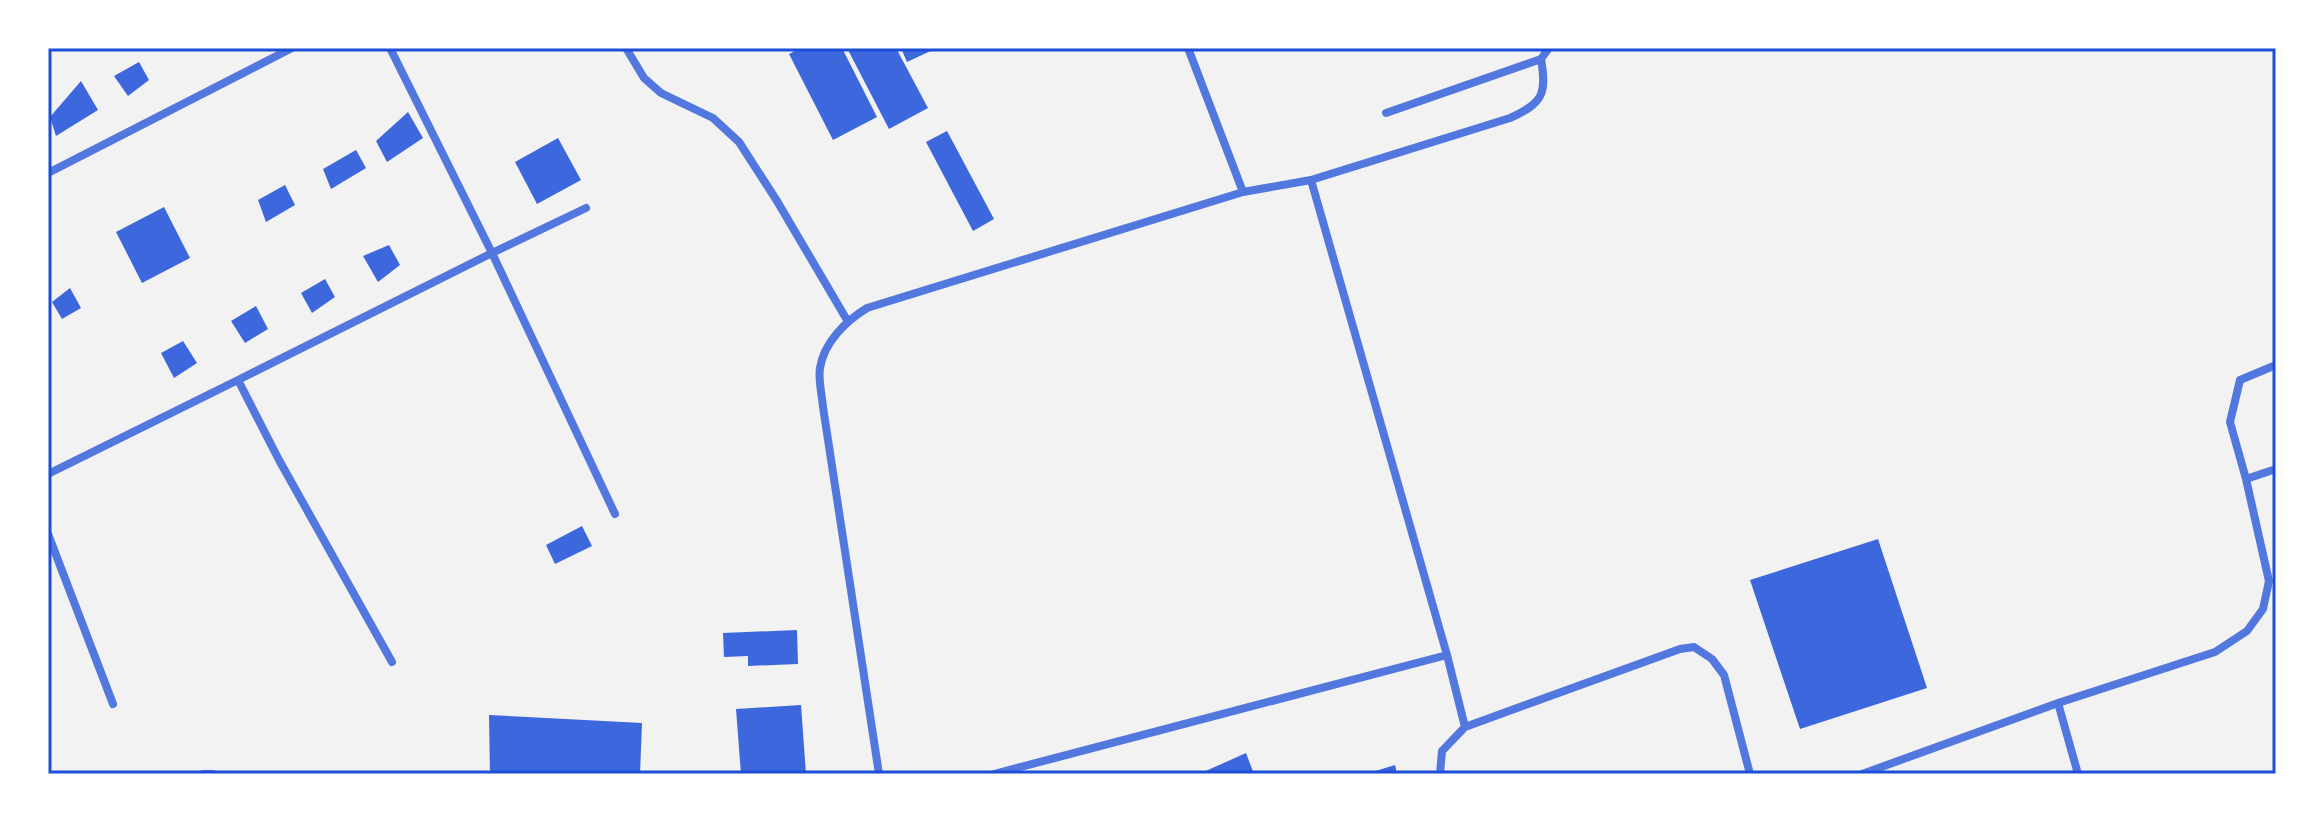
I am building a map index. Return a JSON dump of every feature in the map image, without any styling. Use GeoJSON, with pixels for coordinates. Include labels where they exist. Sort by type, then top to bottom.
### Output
{"type":"FeatureCollection","features":[{"type":"Feature","properties":{"kind":"street"},"geometry":{"type":"LineString","coordinates":[[48,173],[292,48]]}},
{"type":"Feature","properties":{"kind":"street"},"geometry":{"type":"LineString","coordinates":[[390,48],[492,253],[615,514]]}},
{"type":"Feature","properties":{"kind":"street"},"geometry":{"type":"LineString","coordinates":[[626,48],[644,78],[661,93],[713,118],[739,142],[847,320]]}},
{"type":"Feature","properties":{"kind":"street"},"geometry":{"type":"LineString","coordinates":[[1188,48],[1243,192]]}},
{"type":"Feature","properties":{"kind":"street"},"geometry":{"type":"LineString","coordinates":[[1386,113],[1541,59],[1549,48]]}},
{"type":"Feature","properties":{"kind":"street"},"geometry":{"type":"LineString","coordinates":[[879,774],[825,422],[820,368],[834,338],[847,320],[867,308],[1243,192],[1311,180],[1510,118],[1528,110],[1540,99],[1545,85],[1541,59]]}},
{"type":"Feature","properties":{"kind":"street"},"geometry":{"type":"LineString","coordinates":[[1311,180],[1465,727]]}},
{"type":"Feature","properties":{"kind":"street"},"geometry":{"type":"LineString","coordinates":[[48,474],[586,208]]}},
{"type":"Feature","properties":{"kind":"street"},"geometry":{"type":"LineString","coordinates":[[1862,774],[2058,703],[2215,652],[2247,631],[2263,609],[2269,581],[2230,422],[2240,380],[2276,365]]}},
{"type":"Feature","properties":{"kind":"street"},"geometry":{"type":"LineString","coordinates":[[238,380],[392,662]]}},
{"type":"Feature","properties":{"kind":"street"},"geometry":{"type":"LineString","coordinates":[[2246,479],[2276,469]]}},
{"type":"Feature","properties":{"kind":"street"},"geometry":{"type":"LineString","coordinates":[[48,534],[113,704]]}},
{"type":"Feature","properties":{"kind":"street"},"geometry":{"type":"LineString","coordinates":[[1440,774],[1442,751],[1465,727],[1680,649],[1694,647],[1712,659],[1724,675],[1750,774]]}},
{"type":"Feature","properties":{"kind":"street"},"geometry":{"type":"LineString","coordinates":[[994,774],[1447,655]]}},
{"type":"Feature","properties":{"kind":"street"},"geometry":{"type":"LineString","coordinates":[[2058,703],[2078,774]]}},
{"type":"Feature","properties":{"kind":"street"},"geometry":{"type":"LineString","coordinates":[[203,774],[213,774]]}},
{"type":"Feature","properties":{"kind":"building"},"geometry":{"type":"Polygon","coordinates":[[[801,48],[842,48],[877,117],[833,140],[789,54],[801,48]]]}},
{"type":"Feature","properties":{"kind":"building"},"geometry":{"type":"Polygon","coordinates":[[[847,48],[896,48],[928,108],[889,129],[847,48]]]}},
{"type":"Feature","properties":{"kind":"building"},"geometry":{"type":"Polygon","coordinates":[[[901,48],[937,48],[907,62],[901,48]]]}},
{"type":"Feature","properties":{"kind":"building"},"geometry":{"type":"Polygon","coordinates":[[[139,62],[149,80],[128,96],[114,76],[139,62]]]}},
{"type":"Feature","properties":{"kind":"building"},"geometry":{"type":"Polygon","coordinates":[[[81,81],[98,110],[56,136],[50,117],[81,81]]]}},
{"type":"Feature","properties":{"kind":"building"},"geometry":{"type":"Polygon","coordinates":[[[408,112],[423,138],[387,162],[376,141],[408,112]]]}},
{"type":"Feature","properties":{"kind":"building"},"geometry":{"type":"Polygon","coordinates":[[[947,131],[994,219],[973,231],[926,142],[947,131]]]}},
{"type":"Feature","properties":{"kind":"building"},"geometry":{"type":"Polygon","coordinates":[[[558,138],[581,180],[537,204],[515,162],[558,138]]]}},
{"type":"Feature","properties":{"kind":"building"},"geometry":{"type":"Polygon","coordinates":[[[356,150],[366,168],[331,189],[323,169],[356,150]]]}},
{"type":"Feature","properties":{"kind":"building"},"geometry":{"type":"Polygon","coordinates":[[[285,185],[295,205],[266,222],[258,200],[285,185]]]}},
{"type":"Feature","properties":{"kind":"building"},"geometry":{"type":"Polygon","coordinates":[[[164,207],[190,258],[142,283],[116,232],[164,207]]]}},
{"type":"Feature","properties":{"kind":"building"},"geometry":{"type":"Polygon","coordinates":[[[389,245],[400,265],[378,282],[363,256],[389,245]]]}},
{"type":"Feature","properties":{"kind":"building"},"geometry":{"type":"Polygon","coordinates":[[[325,279],[335,297],[312,313],[301,293],[325,279]]]}},
{"type":"Feature","properties":{"kind":"building"},"geometry":{"type":"Polygon","coordinates":[[[70,288],[81,308],[62,319],[52,302],[70,288]]]}},
{"type":"Feature","properties":{"kind":"building"},"geometry":{"type":"Polygon","coordinates":[[[256,306],[268,329],[245,343],[231,321],[256,306]]]}},
{"type":"Feature","properties":{"kind":"building"},"geometry":{"type":"Polygon","coordinates":[[[183,341],[197,363],[174,378],[161,353],[183,341]]]}},
{"type":"Feature","properties":{"kind":"building"},"geometry":{"type":"Polygon","coordinates":[[[582,526],[592,546],[555,564],[546,545],[582,526]]]}},
{"type":"Feature","properties":{"kind":"building"},"geometry":{"type":"Polygon","coordinates":[[[1878,539],[1927,688],[1800,729],[1750,580],[1878,539]]]}},
{"type":"Feature","properties":{"kind":"building"},"geometry":{"type":"Polygon","coordinates":[[[797,630],[798,664],[748,666],[748,656],[724,657],[723,633],[797,630]]]}},
{"type":"Feature","properties":{"kind":"building"},"geometry":{"type":"Polygon","coordinates":[[[801,705],[806,774],[741,774],[736,709],[801,705]]]}},
{"type":"Feature","properties":{"kind":"building"},"geometry":{"type":"Polygon","coordinates":[[[489,715],[642,723],[640,774],[490,774],[489,715]]]}},
{"type":"Feature","properties":{"kind":"building"},"geometry":{"type":"Polygon","coordinates":[[[1246,753],[1254,774],[1199,774],[1246,753]]]}},
{"type":"Feature","properties":{"kind":"building"},"geometry":{"type":"Polygon","coordinates":[[[1395,765],[1397,774],[1369,774],[1369,773],[1395,765]]]}}]}
